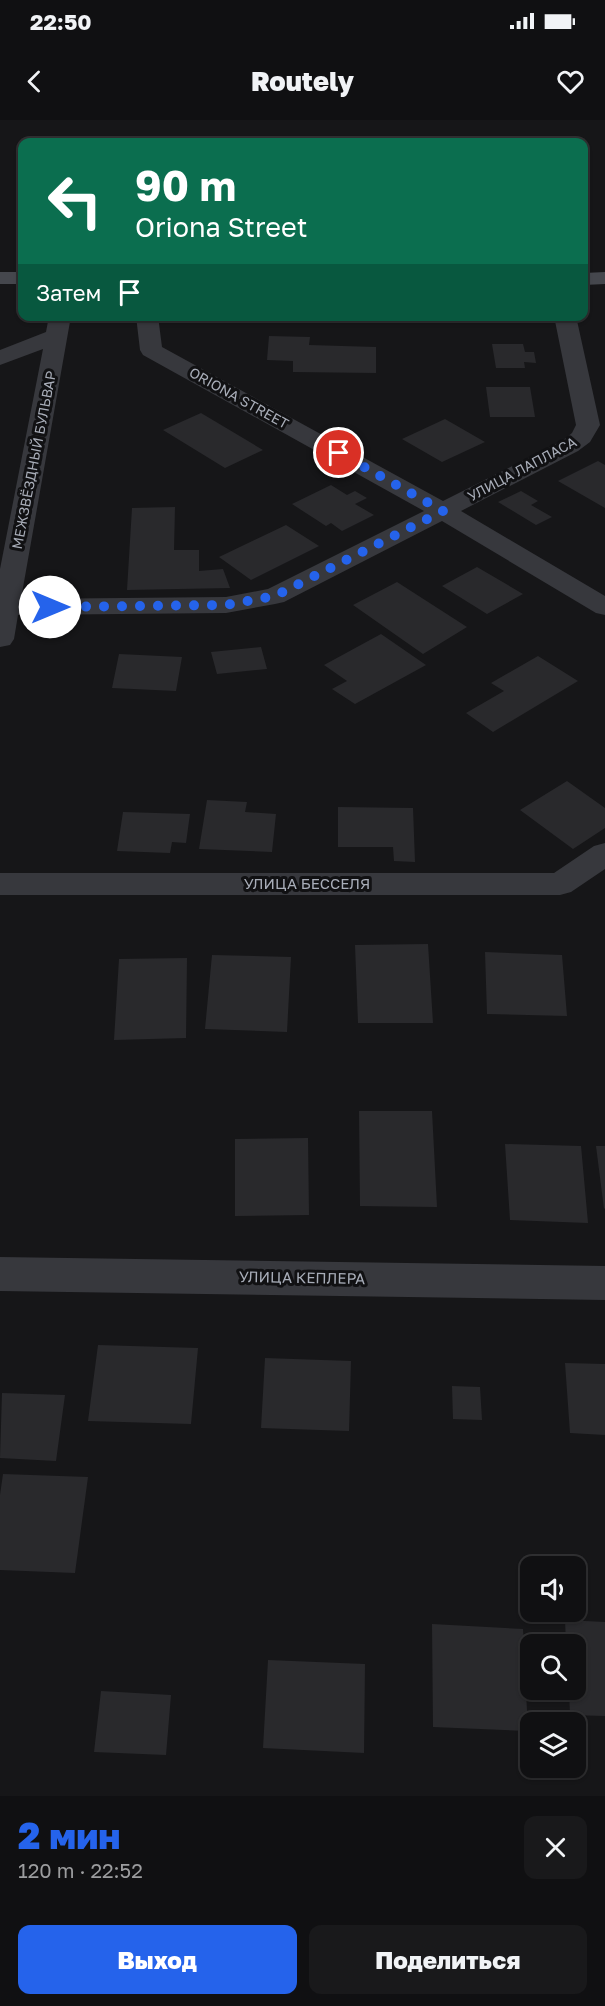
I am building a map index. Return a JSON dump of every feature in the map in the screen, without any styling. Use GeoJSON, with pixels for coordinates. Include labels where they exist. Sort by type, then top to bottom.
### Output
{"type":"FeatureCollection","features":[{"type":"Feature","properties":{"kind":"main road"},"geometry":{"type":"LineString","coordinates":[[0,278],[18,278]]}},
{"type":"Feature","properties":{"kind":"street"},"geometry":{"type":"LineString","coordinates":[[588,280],[605,280]]}},
{"type":"Feature","properties":{"kind":"street","name":"ORIONA STREET"},"geometry":{"type":"LineString","coordinates":[[148,321],[151,350],[443,511],[605,607]]}},
{"type":"Feature","properties":{"kind":"street","name":"УЛИЦА ЛАПЛАСА"},"geometry":{"type":"LineString","coordinates":[[3,607],[226,605],[275,596],[443,511],[570,446],[582,437],[588,424],[566,321]]}},
{"type":"Feature","properties":{"kind":"street"},"geometry":{"type":"LineString","coordinates":[[0,358],[58,326]]}},
{"type":"Feature","properties":{"kind":"street","name":"МЕЖЗВЁЗДНЫЙ БУЛЬВАР"},"geometry":{"type":"LineString","coordinates":[[0,639],[3,607],[58,326]]}},
{"type":"Feature","properties":{"kind":"street","name":"УЛИЦА БЕССЕЛЯ"},"geometry":{"type":"LineString","coordinates":[[0,884],[560,884],[605,854]]}},
{"type":"Feature","properties":{"kind":"street","name":"УЛИЦА КЕПЛЕРА"},"geometry":{"type":"LineString","coordinates":[[0,1274],[605,1283]]}},
{"type":"Feature","properties":{"kind":"building"},"geometry":{"type":"Polygon","coordinates":[[[269,336],[310,337],[309,345],[376,347],[376,373],[293,372],[293,361],[267,360],[269,336]]]}},
{"type":"Feature","properties":{"kind":"building"},"geometry":{"type":"Polygon","coordinates":[[[492,344],[523,344],[525,352],[534,352],[536,363],[524,362],[525,368],[496,368],[492,344]]]}},
{"type":"Feature","properties":{"kind":"building"},"geometry":{"type":"Polygon","coordinates":[[[486,387],[530,387],[535,417],[490,417],[486,387]]]}},
{"type":"Feature","properties":{"kind":"building"},"geometry":{"type":"Polygon","coordinates":[[[201,413],[263,450],[225,468],[163,430],[201,413]]]}},
{"type":"Feature","properties":{"kind":"building"},"geometry":{"type":"Polygon","coordinates":[[[445,419],[485,442],[442,462],[402,439],[445,419]]]}},
{"type":"Feature","properties":{"kind":"building"},"geometry":{"type":"Polygon","coordinates":[[[598,461],[605,465],[605,508],[558,481],[598,461]]]}},
{"type":"Feature","properties":{"kind":"building"},"geometry":{"type":"Polygon","coordinates":[[[331,485],[347,495],[355,491],[367,498],[355,504],[374,515],[342,531],[331,523],[326,526],[292,504],[331,485]]]}},
{"type":"Feature","properties":{"kind":"building"},"geometry":{"type":"Polygon","coordinates":[[[521,491],[538,501],[531,505],[552,517],[536,525],[498,502],[521,491]]]}},
{"type":"Feature","properties":{"kind":"building"},"geometry":{"type":"Polygon","coordinates":[[[175,507],[174,550],[199,550],[199,571],[223,569],[230,588],[127,590],[132,508],[175,507]]]}},
{"type":"Feature","properties":{"kind":"building"},"geometry":{"type":"Polygon","coordinates":[[[286,525],[319,546],[251,580],[219,557],[286,525]]]}},
{"type":"Feature","properties":{"kind":"building"},"geometry":{"type":"Polygon","coordinates":[[[477,567],[523,594],[487,614],[442,586],[477,567]]]}},
{"type":"Feature","properties":{"kind":"building"},"geometry":{"type":"Polygon","coordinates":[[[397,582],[467,627],[423,654],[353,605],[397,582]]]}},
{"type":"Feature","properties":{"kind":"building"},"geometry":{"type":"Polygon","coordinates":[[[381,634],[426,665],[355,704],[332,689],[347,681],[324,665],[381,634]]]}},
{"type":"Feature","properties":{"kind":"building"},"geometry":{"type":"Polygon","coordinates":[[[261,647],[267,669],[217,674],[211,652],[261,647]]]}},
{"type":"Feature","properties":{"kind":"building"},"geometry":{"type":"Polygon","coordinates":[[[119,654],[182,657],[176,691],[112,688],[119,654]]]}},
{"type":"Feature","properties":{"kind":"building"},"geometry":{"type":"Polygon","coordinates":[[[538,656],[578,681],[493,732],[466,713],[504,691],[491,683],[538,656]]]}},
{"type":"Feature","properties":{"kind":"building"},"geometry":{"type":"Polygon","coordinates":[[[567,781],[605,808],[605,828],[573,849],[520,810],[567,781]]]}},
{"type":"Feature","properties":{"kind":"building"},"geometry":{"type":"Polygon","coordinates":[[[207,800],[247,802],[245,812],[276,814],[272,852],[199,849],[207,800]]]}},
{"type":"Feature","properties":{"kind":"building"},"geometry":{"type":"Polygon","coordinates":[[[338,807],[413,808],[415,862],[394,861],[393,847],[338,847],[338,807]]]}},
{"type":"Feature","properties":{"kind":"building"},"geometry":{"type":"Polygon","coordinates":[[[123,812],[190,814],[186,843],[172,842],[170,853],[117,851],[123,812]]]}},
{"type":"Feature","properties":{"kind":"building"},"geometry":{"type":"Polygon","coordinates":[[[428,944],[433,1023],[358,1023],[355,945],[428,944]]]}},
{"type":"Feature","properties":{"kind":"building"},"geometry":{"type":"Polygon","coordinates":[[[485,952],[562,955],[567,1016],[487,1014],[485,952]]]}},
{"type":"Feature","properties":{"kind":"building"},"geometry":{"type":"Polygon","coordinates":[[[212,955],[291,957],[287,1032],[205,1029],[212,955]]]}},
{"type":"Feature","properties":{"kind":"building"},"geometry":{"type":"Polygon","coordinates":[[[187,958],[186,1038],[114,1040],[119,959],[187,958]]]}},
{"type":"Feature","properties":{"kind":"building"},"geometry":{"type":"Polygon","coordinates":[[[359,1111],[432,1111],[437,1207],[360,1206],[359,1111]]]}},
{"type":"Feature","properties":{"kind":"building"},"geometry":{"type":"Polygon","coordinates":[[[308,1138],[309,1215],[235,1216],[235,1139],[308,1138]]]}},
{"type":"Feature","properties":{"kind":"building"},"geometry":{"type":"Polygon","coordinates":[[[505,1144],[581,1146],[588,1223],[510,1220],[505,1144]]]}},
{"type":"Feature","properties":{"kind":"building"},"geometry":{"type":"Polygon","coordinates":[[[596,1146],[605,1146],[604,1209],[596,1146]]]}},
{"type":"Feature","properties":{"kind":"building"},"geometry":{"type":"Polygon","coordinates":[[[98,1345],[198,1348],[191,1424],[88,1421],[98,1345]]]}},
{"type":"Feature","properties":{"kind":"building"},"geometry":{"type":"Polygon","coordinates":[[[265,1358],[351,1361],[349,1431],[261,1428],[265,1358]]]}},
{"type":"Feature","properties":{"kind":"building"},"geometry":{"type":"Polygon","coordinates":[[[565,1363],[605,1364],[605,1435],[570,1433],[565,1363]]]}},
{"type":"Feature","properties":{"kind":"building"},"geometry":{"type":"Polygon","coordinates":[[[452,1386],[480,1387],[482,1420],[453,1419],[452,1386]]]}},
{"type":"Feature","properties":{"kind":"building"},"geometry":{"type":"Polygon","coordinates":[[[2,1393],[65,1395],[56,1461],[0,1458],[2,1393]]]}},
{"type":"Feature","properties":{"kind":"building"},"geometry":{"type":"Polygon","coordinates":[[[3,1474],[88,1477],[75,1573],[0,1570],[0,1495],[3,1474]]]}},
{"type":"Feature","properties":{"kind":"building"},"geometry":{"type":"Polygon","coordinates":[[[565,1622],[605,1622],[605,1716],[586,1715],[586,1712],[570,1712],[569,1700],[586,1700],[586,1634],[566,1634],[565,1622]]]}},
{"type":"Feature","properties":{"kind":"building"},"geometry":{"type":"Polygon","coordinates":[[[432,1624],[523,1629],[523,1634],[520,1634],[520,1700],[526,1700],[527,1712],[520,1712],[520,1731],[433,1727],[432,1624]]]}},
{"type":"Feature","properties":{"kind":"building"},"geometry":{"type":"Polygon","coordinates":[[[268,1660],[365,1664],[364,1753],[263,1748],[268,1660]]]}},
{"type":"Feature","properties":{"kind":"building"},"geometry":{"type":"Polygon","coordinates":[[[101,1691],[171,1695],[166,1755],[94,1752],[101,1691]]]}},
{"type":"Feature","properties":{"kind":"route"},"geometry":{"type":"LineString","coordinates":[[50,607],[226,605],[275,596],[443,511],[339,453]]}}]}
